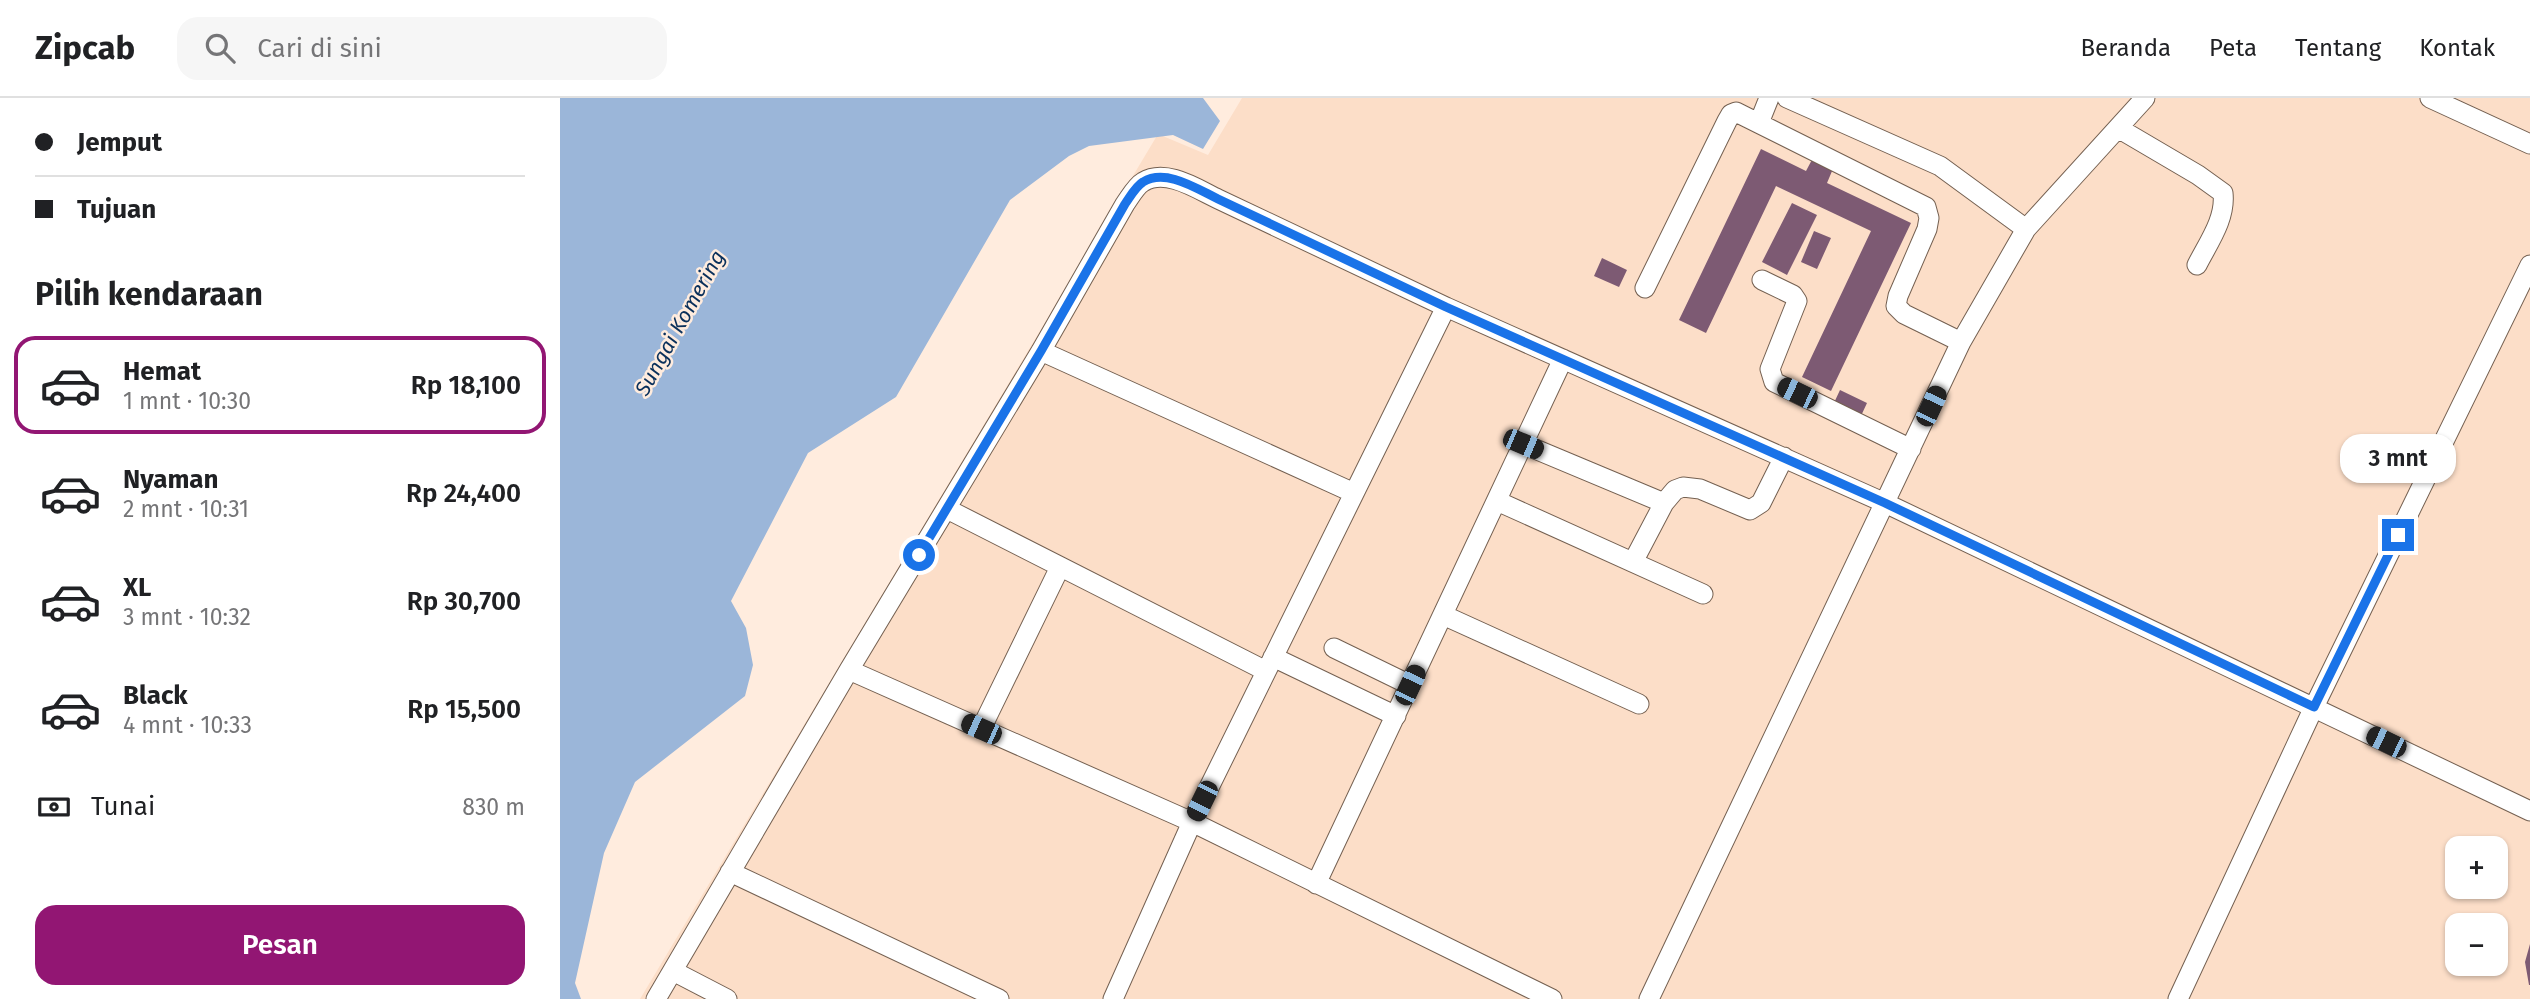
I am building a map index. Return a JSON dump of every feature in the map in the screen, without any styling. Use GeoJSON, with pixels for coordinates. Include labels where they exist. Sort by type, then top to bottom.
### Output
{"type":"FeatureCollection","features":[{"type":"Feature","properties":{"kind":"lane"},"geometry":{"type":"LineString","coordinates":[[1759,123],[1769,98]]}},
{"type":"Feature","properties":{"kind":"lane"},"geometry":{"type":"LineString","coordinates":[[1787,98],[1940,166],[2026,229]]}},
{"type":"Feature","properties":{"kind":"lane"},"geometry":{"type":"LineString","coordinates":[[1649,999],[1961,342],[2026,229],[2145,98]]}},
{"type":"Feature","properties":{"kind":"lane"},"geometry":{"type":"LineString","coordinates":[[2430,98],[2530,144]]}},
{"type":"Feature","properties":{"kind":"lane"},"geometry":{"type":"LineString","coordinates":[[1645,288],[1731,114],[1736,112],[1926,208],[1929,218],[1927,229],[1896,306],[1904,314],[1961,342]]}},
{"type":"Feature","properties":{"kind":"lane"},"geometry":{"type":"LineString","coordinates":[[2118,128],[2198,175],[2223,193],[2224,205],[2218,223],[2197,265]]}},
{"type":"Feature","properties":{"kind":"lane"},"geometry":{"type":"LineString","coordinates":[[656,999],[849,670],[1041,351],[1125,204],[1141,183],[1158,176],[1181,182],[1446,307],[1885,503],[2530,811]]}},
{"type":"Feature","properties":{"kind":"lane"},"geometry":{"type":"LineString","coordinates":[[2178,999],[2314,707],[2530,265]]}},
{"type":"Feature","properties":{"kind":"lane"},"geometry":{"type":"LineString","coordinates":[[1762,280],[1793,295],[1797,300],[1770,369],[1774,382],[1911,449]]}},
{"type":"Feature","properties":{"kind":"lane"},"geometry":{"type":"LineString","coordinates":[[1113,999],[1192,822],[1446,307]]}},
{"type":"Feature","properties":{"kind":"lane"},"geometry":{"type":"LineString","coordinates":[[1041,351],[1354,493]]}},
{"type":"Feature","properties":{"kind":"lane"},"geometry":{"type":"LineString","coordinates":[[1316,884],[1563,359]]}},
{"type":"Feature","properties":{"kind":"lane"},"geometry":{"type":"LineString","coordinates":[[1523,444],[1664,503]]}},
{"type":"Feature","properties":{"kind":"lane"},"geometry":{"type":"LineString","coordinates":[[1633,562],[1664,503],[1675,490],[1692,487],[1750,510],[1761,503],[1784,457]]}},
{"type":"Feature","properties":{"kind":"lane"},"geometry":{"type":"LineString","coordinates":[[1497,501],[1703,594]]}},
{"type":"Feature","properties":{"kind":"lane"},"geometry":{"type":"LineString","coordinates":[[947,509],[1060,567],[1270,664],[1396,716]]}},
{"type":"Feature","properties":{"kind":"lane"},"geometry":{"type":"LineString","coordinates":[[981,729],[1060,567]]}},
{"type":"Feature","properties":{"kind":"lane"},"geometry":{"type":"LineString","coordinates":[[1443,615],[1639,704]]}},
{"type":"Feature","properties":{"kind":"lane"},"geometry":{"type":"LineString","coordinates":[[1334,648],[1410,685]]}},
{"type":"Feature","properties":{"kind":"lane"},"geometry":{"type":"LineString","coordinates":[[849,670],[1192,822],[1552,999]]}},
{"type":"Feature","properties":{"kind":"lane"},"geometry":{"type":"LineString","coordinates":[[730,872],[999,999]]}},
{"type":"Feature","properties":{"kind":"lane"},"geometry":{"type":"LineString","coordinates":[[673,971],[727,999]]}},
{"type":"Feature","properties":{"kind":"shaded area"},"geometry":{"type":"Polygon","coordinates":[[[1242,98],[2530,98],[2530,999],[640,999],[1158,134],[1208,155],[1242,98]]]}},
{"type":"Feature","properties":{"kind":"water","name":"Sungai Komering"},"geometry":{"type":"Polygon","coordinates":[[[560,98],[1203,98],[1220,121],[1203,149],[1173,135],[1089,146],[1069,156],[1010,200],[896,397],[808,453],[731,601],[746,628],[753,665],[745,696],[635,782],[604,853],[575,983],[581,999],[560,999],[560,98]]]}},
{"type":"Feature","properties":{"kind":"building"},"geometry":{"type":"Polygon","coordinates":[[[1761,149],[1806,171],[1815,154],[1835,164],[1827,183],[1911,223],[1831,391],[1802,377],[1871,231],[1776,186],[1706,333],[1679,320],[1761,149]]]}},
{"type":"Feature","properties":{"kind":"building"},"geometry":{"type":"Polygon","coordinates":[[[1792,203],[1817,215],[1787,275],[1762,262],[1792,203]]]}},
{"type":"Feature","properties":{"kind":"building"},"geometry":{"type":"Polygon","coordinates":[[[1814,231],[1831,238],[1817,269],[1801,262],[1814,231]]]}},
{"type":"Feature","properties":{"kind":"building"},"geometry":{"type":"Polygon","coordinates":[[[1602,258],[1627,270],[1619,287],[1594,276],[1602,258]]]}},
{"type":"Feature","properties":{"kind":"building"},"geometry":{"type":"Polygon","coordinates":[[[1840,390],[1867,403],[1860,418],[1833,405],[1840,390]]]}},
{"type":"Feature","properties":{"kind":"building"},"geometry":{"type":"Polygon","coordinates":[[[2530,944],[2530,985],[2529,985],[2525,962],[2530,944]]]}},
{"type":"Feature","properties":{"kind":"route"},"geometry":{"type":"LineString","coordinates":[[919,555],[1125,204],[1141,183],[1158,176],[1181,182],[1446,307],[1885,503],[2314,707],[2398,535]]}}]}
